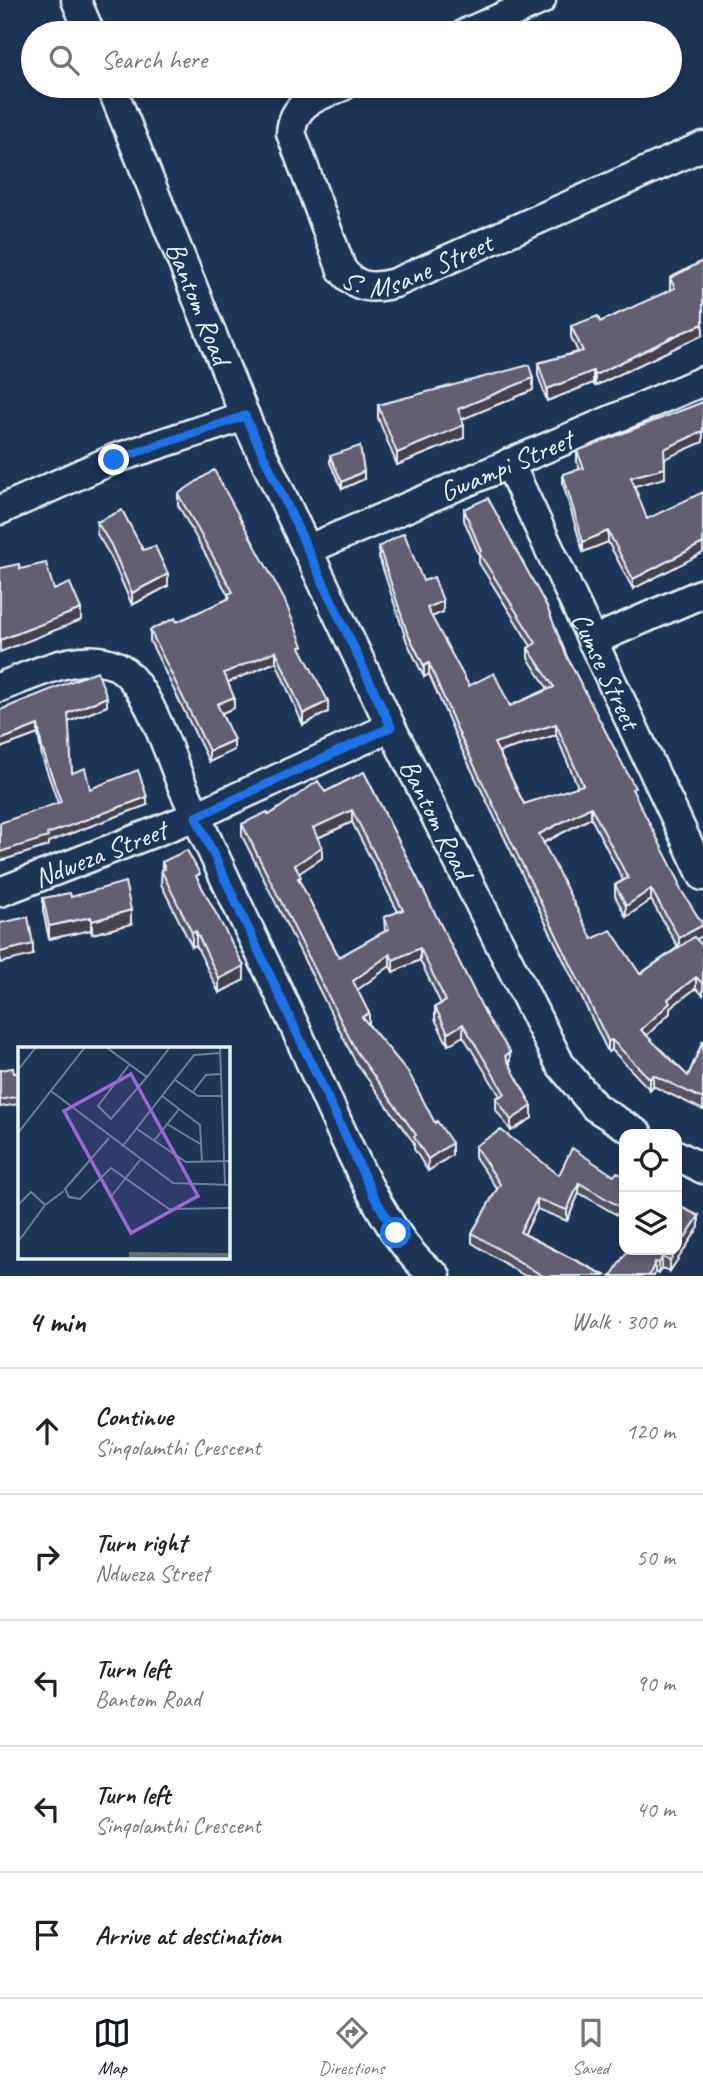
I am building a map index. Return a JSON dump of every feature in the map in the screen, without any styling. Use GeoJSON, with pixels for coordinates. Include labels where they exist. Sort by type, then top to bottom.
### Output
{"type":"FeatureCollection","features":[{"type":"Feature","properties":{"kind":"street"},"geometry":{"type":"LineString","coordinates":[[76,0],[85,21]]}},
{"type":"Feature","properties":{"kind":"street"},"geometry":{"type":"LineString","coordinates":[[493,21],[541,0]]}},
{"type":"Feature","properties":{"kind":"street","name":"Bantom Road"},"geometry":{"type":"LineString","coordinates":[[116,98],[245,416],[391,727],[560,1064],[595,1107],[630,1129]]}},
{"type":"Feature","properties":{"kind":"street","name":"S. Msane Street"},"geometry":{"type":"LineString","coordinates":[[317,98],[302,105],[295,113],[290,133],[342,270],[349,279],[367,288],[395,283],[703,146]]}},
{"type":"Feature","properties":{"kind":"street","name":"Gwampi Street"},"geometry":{"type":"LineString","coordinates":[[309,549],[703,381]]}},
{"type":"Feature","properties":{"kind":"street"},"geometry":{"type":"LineString","coordinates":[[0,510],[114,460],[245,416]]}},
{"type":"Feature","properties":{"kind":"street","name":"Cumse Street"},"geometry":{"type":"LineString","coordinates":[[509,463],[703,877]]}},
{"type":"Feature","properties":{"kind":"street"},"geometry":{"type":"LineString","coordinates":[[592,641],[703,593]]}},
{"type":"Feature","properties":{"kind":"street"},"geometry":{"type":"LineString","coordinates":[[0,687],[85,661],[100,661],[121,668],[141,691],[196,817],[373,1195],[410,1255],[436,1276]]}},
{"type":"Feature","properties":{"kind":"street","name":"Ndweza Street"},"geometry":{"type":"LineString","coordinates":[[0,892],[196,817],[391,727]]}},
{"type":"Feature","properties":{"kind":"street"},"geometry":{"type":"LineString","coordinates":[[682,1158],[703,1169]]}},
{"type":"Feature","properties":{"kind":"building"},"geometry":{"type":"Polygon","coordinates":[[[703,261],[703,324],[595,375],[593,371],[547,389],[538,363],[583,351],[571,326],[598,316],[600,322],[675,288],[670,278],[703,261]]]}},
{"type":"Feature","properties":{"kind":"building"},"geometry":{"type":"Polygon","coordinates":[[[529,365],[533,378],[458,409],[464,425],[397,453],[378,405],[529,365]]]}},
{"type":"Feature","properties":{"kind":"building"},"geometry":{"type":"Polygon","coordinates":[[[703,402],[703,431],[664,449],[665,468],[631,477],[647,519],[703,492],[703,543],[633,579],[608,531],[583,542],[563,474],[584,468],[577,451],[703,402]]]}},
{"type":"Feature","properties":{"kind":"building"},"geometry":{"type":"Polygon","coordinates":[[[360,446],[364,471],[342,482],[330,456],[360,446]]]}},
{"type":"Feature","properties":{"kind":"building"},"geometry":{"type":"Polygon","coordinates":[[[214,470],[284,599],[303,646],[300,647],[328,701],[303,714],[276,651],[224,673],[234,697],[217,704],[234,740],[209,751],[150,630],[175,618],[177,622],[230,598],[228,594],[233,592],[178,494],[214,470]]]}},
{"type":"Feature","properties":{"kind":"building"},"geometry":{"type":"Polygon","coordinates":[[[488,498],[547,607],[568,659],[635,788],[632,789],[680,883],[678,885],[703,925],[679,938],[651,889],[626,906],[615,885],[628,878],[591,807],[539,834],[592,939],[611,930],[640,974],[694,937],[703,946],[703,984],[696,977],[668,999],[670,1003],[641,1030],[688,1076],[703,1041],[703,1099],[653,1075],[650,1079],[612,1040],[608,1041],[460,736],[429,663],[424,666],[407,632],[379,547],[404,533],[423,581],[434,577],[443,601],[427,608],[469,686],[494,673],[510,706],[554,687],[528,648],[536,643],[479,553],[481,551],[464,509],[488,498]],[[556,724],[494,743],[524,804],[583,785],[556,724]]]}},
{"type":"Feature","properties":{"kind":"building"},"geometry":{"type":"Polygon","coordinates":[[[122,510],[143,550],[155,546],[168,574],[132,593],[111,545],[97,522],[122,510]]]}},
{"type":"Feature","properties":{"kind":"building"},"geometry":{"type":"Polygon","coordinates":[[[46,563],[54,590],[70,583],[81,609],[0,640],[0,568],[19,564],[20,569],[46,563]]]}},
{"type":"Feature","properties":{"kind":"building"},"geometry":{"type":"Polygon","coordinates":[[[97,671],[107,697],[68,713],[72,773],[85,768],[90,789],[138,770],[147,797],[47,834],[48,837],[0,852],[0,823],[61,802],[42,748],[38,725],[0,740],[0,710],[97,671]]]}},
{"type":"Feature","properties":{"kind":"building"},"geometry":{"type":"Polygon","coordinates":[[[364,772],[487,1017],[510,1052],[505,1056],[532,1106],[511,1120],[496,1098],[505,1094],[463,1024],[448,1033],[435,1007],[446,1001],[420,948],[393,960],[390,954],[353,981],[369,1013],[362,1017],[409,1073],[435,1123],[437,1121],[452,1143],[428,1159],[414,1137],[416,1135],[356,1051],[242,824],[267,812],[269,815],[318,781],[325,792],[364,772]],[[352,810],[313,828],[322,847],[295,865],[301,877],[298,878],[339,957],[389,929],[384,917],[403,910],[352,810]]]}},
{"type":"Feature","properties":{"kind":"building"},"geometry":{"type":"Polygon","coordinates":[[[187,850],[200,874],[196,876],[244,966],[219,979],[196,931],[192,933],[161,870],[165,869],[162,862],[187,850]]]}},
{"type":"Feature","properties":{"kind":"building"},"geometry":{"type":"Polygon","coordinates":[[[125,882],[131,910],[92,921],[91,917],[49,926],[43,898],[70,893],[71,897],[125,882]]]}},
{"type":"Feature","properties":{"kind":"building"},"geometry":{"type":"Polygon","coordinates":[[[28,917],[33,944],[0,952],[0,923],[28,917]]]}},
{"type":"Feature","properties":{"kind":"building"},"geometry":{"type":"Polygon","coordinates":[[[13,1068],[14,1073],[18,1073],[18,1096],[0,1100],[0,1070],[13,1068]]]}},
{"type":"Feature","properties":{"kind":"building"},"geometry":{"type":"Polygon","coordinates":[[[501,1130],[559,1175],[572,1148],[614,1176],[619,1173],[619,1206],[579,1183],[567,1210],[537,1199],[520,1232],[606,1276],[543,1276],[472,1233],[500,1184],[475,1146],[501,1130]]]}},
{"type":"Feature","properties":{"kind":"building"},"geometry":{"type":"Polygon","coordinates":[[[682,1208],[699,1216],[682,1242],[682,1208]]]}},
{"type":"Feature","properties":{"kind":"building"},"geometry":{"type":"Polygon","coordinates":[[[625,1255],[674,1255],[670,1261],[662,1257],[659,1263],[655,1262],[649,1276],[611,1276],[625,1255]]]}},
{"type":"Feature","properties":{"kind":"route"},"geometry":{"type":"LineString","coordinates":[[114,460],[245,416],[391,727],[196,817],[373,1195],[396,1233]]}}]}
